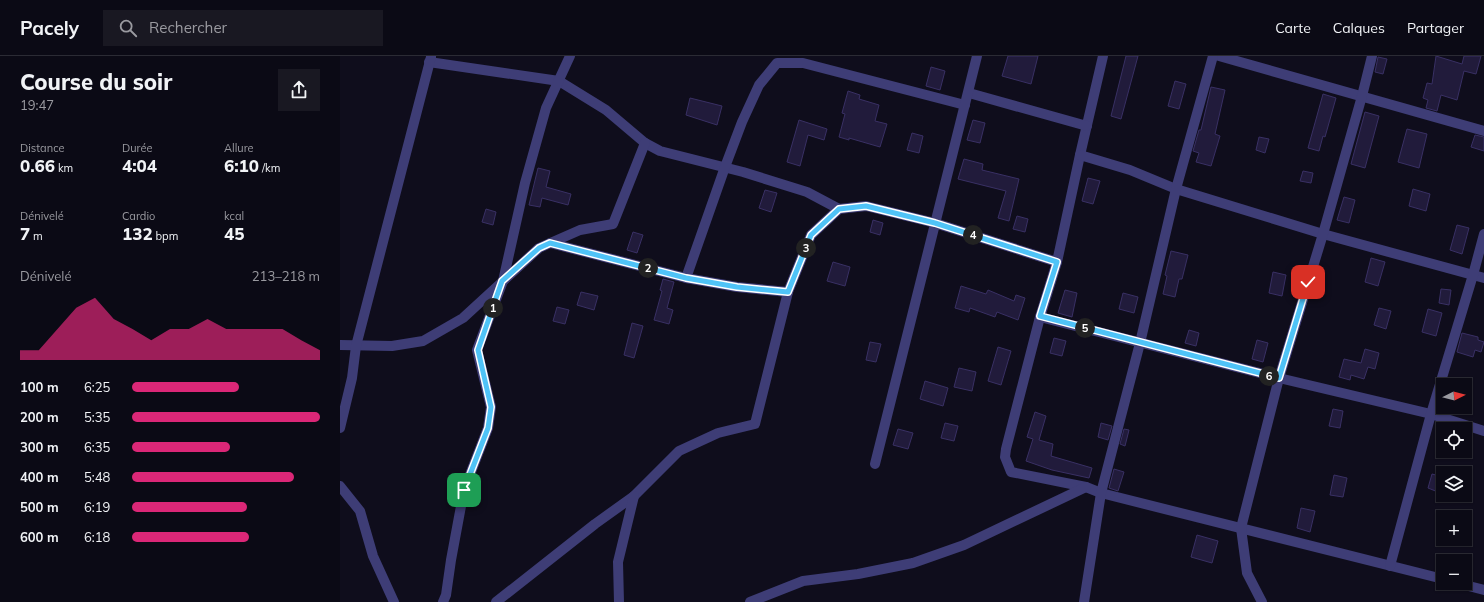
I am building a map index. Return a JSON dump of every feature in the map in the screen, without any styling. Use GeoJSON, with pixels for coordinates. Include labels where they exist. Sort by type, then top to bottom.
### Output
{"type":"FeatureCollection","features":[{"type":"Feature","properties":{"kind":"street"},"geometry":{"type":"LineString","coordinates":[[443,602],[446,595],[464,490],[488,428],[491,407],[478,350],[502,281],[525,183],[546,108],[570,56]]}},
{"type":"Feature","properties":{"kind":"street"},"geometry":{"type":"LineString","coordinates":[[875,464],[977,56]]}},
{"type":"Feature","properties":{"kind":"street"},"geometry":{"type":"LineString","coordinates":[[1104,56],[1080,155],[1057,262],[1040,316],[1006,449],[1005,457],[1011,472],[1086,487],[1101,494],[1436,577]]}},
{"type":"Feature","properties":{"kind":"street"},"geometry":{"type":"LineString","coordinates":[[1085,601],[1101,494],[1140,343],[1176,189],[1213,56]]}},
{"type":"Feature","properties":{"kind":"street"},"geometry":{"type":"LineString","coordinates":[[1219,56],[1484,131]]}},
{"type":"Feature","properties":{"kind":"street"},"geometry":{"type":"LineString","coordinates":[[1262,602],[1247,573],[1241,528],[1279,378],[1323,234],[1372,56]]}},
{"type":"Feature","properties":{"kind":"street"},"geometry":{"type":"LineString","coordinates":[[340,428],[352,378],[356,346],[430,59],[559,81],[606,110],[645,143],[660,151],[724,167],[807,192],[839,209],[866,206],[935,223],[1057,262]]}},
{"type":"Feature","properties":{"kind":"street"},"geometry":{"type":"LineString","coordinates":[[686,278],[724,167],[759,85],[777,63],[803,63],[965,105]]}},
{"type":"Feature","properties":{"kind":"street"},"geometry":{"type":"LineString","coordinates":[[969,92],[1087,126]]}},
{"type":"Feature","properties":{"kind":"street"},"geometry":{"type":"LineString","coordinates":[[340,345],[392,346],[423,341],[463,318],[539,248],[580,230],[613,224],[645,143]]}},
{"type":"Feature","properties":{"kind":"street"},"geometry":{"type":"LineString","coordinates":[[1080,155],[1130,170],[1176,189],[1323,234],[1484,278]]}},
{"type":"Feature","properties":{"kind":"street"},"geometry":{"type":"LineString","coordinates":[[496,602],[595,524],[634,496],[679,451],[718,433],[755,424],[788,292],[811,235],[839,209]]}},
{"type":"Feature","properties":{"kind":"street"},"geometry":{"type":"LineString","coordinates":[[1390,566],[1431,414],[1484,234]]}},
{"type":"Feature","properties":{"kind":"street"},"geometry":{"type":"LineString","coordinates":[[550,243],[686,278],[737,287],[788,292]]}},
{"type":"Feature","properties":{"kind":"street"},"geometry":{"type":"LineString","coordinates":[[1040,316],[1279,378],[1431,414],[1484,431]]}},
{"type":"Feature","properties":{"kind":"street"},"geometry":{"type":"LineString","coordinates":[[340,486],[360,511],[372,556],[394,602]]}},
{"type":"Feature","properties":{"kind":"street"},"geometry":{"type":"LineString","coordinates":[[750,602],[804,581],[858,574],[913,564],[964,545],[1086,487]]}},
{"type":"Feature","properties":{"kind":"street"},"geometry":{"type":"LineString","coordinates":[[619,602],[618,562],[634,496]]}},
{"type":"Feature","properties":{"kind":"street"},"geometry":{"type":"LineString","coordinates":[[1472,587],[1484,590]]}},
{"type":"Feature","properties":{"kind":"building"},"geometry":{"type":"Polygon","coordinates":[[[1008,56],[1038,56],[1031,84],[1002,76],[1008,56]]]}},
{"type":"Feature","properties":{"kind":"building"},"geometry":{"type":"Polygon","coordinates":[[[1126,56],[1138,56],[1121,119],[1111,116],[1126,56]]]}},
{"type":"Feature","properties":{"kind":"building"},"geometry":{"type":"Polygon","coordinates":[[[1436,56],[1462,64],[1464,56],[1481,56],[1476,74],[1464,71],[1457,100],[1441,95],[1437,111],[1426,108],[1428,100],[1423,98],[1427,83],[1432,84],[1436,56]]]}},
{"type":"Feature","properties":{"kind":"building"},"geometry":{"type":"Polygon","coordinates":[[[1378,57],[1387,59],[1383,74],[1375,72],[1378,57]]]}},
{"type":"Feature","properties":{"kind":"building"},"geometry":{"type":"Polygon","coordinates":[[[931,67],[945,71],[940,90],[926,86],[931,67]]]}},
{"type":"Feature","properties":{"kind":"building"},"geometry":{"type":"Polygon","coordinates":[[[1175,81],[1186,84],[1179,109],[1168,106],[1175,81]]]}},
{"type":"Feature","properties":{"kind":"building"},"geometry":{"type":"Polygon","coordinates":[[[1211,87],[1225,90],[1215,134],[1220,136],[1211,166],[1196,162],[1199,153],[1193,151],[1199,130],[1201,130],[1211,87]]]}},
{"type":"Feature","properties":{"kind":"building"},"geometry":{"type":"Polygon","coordinates":[[[848,91],[860,95],[859,99],[879,105],[875,121],[887,124],[880,147],[849,138],[849,140],[839,137],[845,114],[842,113],[848,91]]]}},
{"type":"Feature","properties":{"kind":"building"},"geometry":{"type":"Polygon","coordinates":[[[1323,94],[1336,98],[1325,137],[1323,136],[1319,151],[1308,148],[1323,94]]]}},
{"type":"Feature","properties":{"kind":"building"},"geometry":{"type":"Polygon","coordinates":[[[690,98],[722,106],[717,125],[686,115],[690,98]]]}},
{"type":"Feature","properties":{"kind":"building"},"geometry":{"type":"Polygon","coordinates":[[[1365,112],[1379,116],[1365,168],[1351,164],[1365,112]]]}},
{"type":"Feature","properties":{"kind":"building"},"geometry":{"type":"Polygon","coordinates":[[[799,120],[827,129],[824,140],[808,135],[800,166],[787,162],[799,120]]]}},
{"type":"Feature","properties":{"kind":"building"},"geometry":{"type":"Polygon","coordinates":[[[973,120],[985,123],[980,143],[967,140],[973,120]]]}},
{"type":"Feature","properties":{"kind":"building"},"geometry":{"type":"Polygon","coordinates":[[[1407,129],[1427,134],[1419,168],[1398,162],[1407,129]]]}},
{"type":"Feature","properties":{"kind":"building"},"geometry":{"type":"Polygon","coordinates":[[[912,133],[923,136],[919,153],[907,150],[912,133]]]}},
{"type":"Feature","properties":{"kind":"building"},"geometry":{"type":"Polygon","coordinates":[[[1475,135],[1484,137],[1484,151],[1471,147],[1475,135]]]}},
{"type":"Feature","properties":{"kind":"building"},"geometry":{"type":"Polygon","coordinates":[[[1259,137],[1269,139],[1265,153],[1256,150],[1259,137]]]}},
{"type":"Feature","properties":{"kind":"building"},"geometry":{"type":"Polygon","coordinates":[[[964,159],[983,164],[982,170],[1019,179],[1009,221],[998,218],[1006,191],[958,179],[964,159]]]}},
{"type":"Feature","properties":{"kind":"building"},"geometry":{"type":"Polygon","coordinates":[[[538,168],[550,171],[546,187],[571,194],[568,205],[542,198],[540,207],[529,205],[538,168]]]}},
{"type":"Feature","properties":{"kind":"building"},"geometry":{"type":"Polygon","coordinates":[[[1303,171],[1313,173],[1311,183],[1300,181],[1303,171]]]}},
{"type":"Feature","properties":{"kind":"building"},"geometry":{"type":"Polygon","coordinates":[[[1088,178],[1100,181],[1093,204],[1082,201],[1088,178]]]}},
{"type":"Feature","properties":{"kind":"building"},"geometry":{"type":"Polygon","coordinates":[[[1413,189],[1430,194],[1426,211],[1409,206],[1413,189]]]}},
{"type":"Feature","properties":{"kind":"building"},"geometry":{"type":"Polygon","coordinates":[[[765,190],[777,193],[771,212],[759,208],[765,190]]]}},
{"type":"Feature","properties":{"kind":"building"},"geometry":{"type":"Polygon","coordinates":[[[1344,197],[1355,200],[1349,223],[1337,220],[1344,197]]]}},
{"type":"Feature","properties":{"kind":"building"},"geometry":{"type":"Polygon","coordinates":[[[486,209],[496,212],[493,225],[482,222],[486,209]]]}},
{"type":"Feature","properties":{"kind":"building"},"geometry":{"type":"Polygon","coordinates":[[[1017,216],[1028,219],[1025,232],[1013,229],[1017,216]]]}},
{"type":"Feature","properties":{"kind":"building"},"geometry":{"type":"Polygon","coordinates":[[[873,220],[883,223],[880,235],[870,232],[873,220]]]}},
{"type":"Feature","properties":{"kind":"building"},"geometry":{"type":"Polygon","coordinates":[[[1457,225],[1469,228],[1462,254],[1450,250],[1457,225]]]}},
{"type":"Feature","properties":{"kind":"building"},"geometry":{"type":"Polygon","coordinates":[[[633,232],[643,235],[637,253],[627,250],[633,232]]]}},
{"type":"Feature","properties":{"kind":"building"},"geometry":{"type":"Polygon","coordinates":[[[1171,251],[1188,255],[1182,279],[1179,279],[1175,297],[1163,294],[1167,276],[1165,275],[1171,251]]]}},
{"type":"Feature","properties":{"kind":"building"},"geometry":{"type":"Polygon","coordinates":[[[1371,258],[1385,262],[1378,286],[1365,282],[1371,258]]]}},
{"type":"Feature","properties":{"kind":"building"},"geometry":{"type":"Polygon","coordinates":[[[833,262],[850,267],[845,286],[827,281],[833,262]]]}},
{"type":"Feature","properties":{"kind":"building"},"geometry":{"type":"Polygon","coordinates":[[[1273,272],[1286,275],[1282,296],[1269,293],[1273,272]]]}},
{"type":"Feature","properties":{"kind":"building"},"geometry":{"type":"Polygon","coordinates":[[[663,279],[674,282],[667,308],[673,310],[669,324],[654,320],[662,291],[660,290],[663,279]]]}},
{"type":"Feature","properties":{"kind":"building"},"geometry":{"type":"Polygon","coordinates":[[[961,286],[986,294],[988,290],[1014,301],[1016,295],[1025,298],[1018,320],[997,312],[995,317],[970,308],[969,312],[955,308],[961,286]]]}},
{"type":"Feature","properties":{"kind":"building"},"geometry":{"type":"Polygon","coordinates":[[[1441,289],[1451,290],[1449,305],[1439,303],[1441,289]]]}},
{"type":"Feature","properties":{"kind":"building"},"geometry":{"type":"Polygon","coordinates":[[[1065,290],[1077,293],[1072,317],[1058,313],[1065,290]]]}},
{"type":"Feature","properties":{"kind":"building"},"geometry":{"type":"Polygon","coordinates":[[[581,292],[598,296],[594,310],[577,305],[581,292]]]}},
{"type":"Feature","properties":{"kind":"building"},"geometry":{"type":"Polygon","coordinates":[[[1123,293],[1138,297],[1134,313],[1119,309],[1123,293]]]}},
{"type":"Feature","properties":{"kind":"building"},"geometry":{"type":"Polygon","coordinates":[[[557,307],[569,310],[565,324],[553,321],[557,307]]]}},
{"type":"Feature","properties":{"kind":"building"},"geometry":{"type":"Polygon","coordinates":[[[1379,308],[1391,311],[1386,329],[1374,325],[1379,308]]]}},
{"type":"Feature","properties":{"kind":"building"},"geometry":{"type":"Polygon","coordinates":[[[1428,309],[1442,313],[1436,336],[1422,332],[1428,309]]]}},
{"type":"Feature","properties":{"kind":"building"},"geometry":{"type":"Polygon","coordinates":[[[632,323],[643,326],[634,358],[624,355],[632,323]]]}},
{"type":"Feature","properties":{"kind":"building"},"geometry":{"type":"Polygon","coordinates":[[[1189,330],[1199,333],[1196,346],[1185,343],[1189,330]]]}},
{"type":"Feature","properties":{"kind":"building"},"geometry":{"type":"Polygon","coordinates":[[[1462,333],[1478,337],[1478,340],[1484,342],[1481,352],[1475,350],[1473,357],[1457,352],[1462,333]]]}},
{"type":"Feature","properties":{"kind":"building"},"geometry":{"type":"Polygon","coordinates":[[[1054,338],[1066,341],[1062,356],[1050,353],[1054,338]]]}},
{"type":"Feature","properties":{"kind":"building"},"geometry":{"type":"Polygon","coordinates":[[[1257,340],[1268,343],[1263,362],[1252,359],[1257,340]]]}},
{"type":"Feature","properties":{"kind":"building"},"geometry":{"type":"Polygon","coordinates":[[[870,342],[881,344],[876,362],[866,360],[870,342]]]}},
{"type":"Feature","properties":{"kind":"building"},"geometry":{"type":"Polygon","coordinates":[[[998,347],[1011,351],[1001,385],[988,381],[998,347]]]}},
{"type":"Feature","properties":{"kind":"building"},"geometry":{"type":"Polygon","coordinates":[[[1365,349],[1379,353],[1375,369],[1368,367],[1364,379],[1351,375],[1350,380],[1339,377],[1344,359],[1361,363],[1365,349]]]}},
{"type":"Feature","properties":{"kind":"building"},"geometry":{"type":"Polygon","coordinates":[[[959,368],[976,372],[972,391],[954,387],[959,368]]]}},
{"type":"Feature","properties":{"kind":"building"},"geometry":{"type":"Polygon","coordinates":[[[925,381],[948,388],[943,406],[920,399],[925,381]]]}},
{"type":"Feature","properties":{"kind":"building"},"geometry":{"type":"Polygon","coordinates":[[[1333,409],[1343,411],[1340,428],[1329,426],[1333,409]]]}},
{"type":"Feature","properties":{"kind":"building"},"geometry":{"type":"Polygon","coordinates":[[[1035,412],[1046,416],[1039,440],[1053,444],[1051,456],[1092,468],[1089,478],[1052,470],[1026,461],[1033,439],[1027,437],[1035,412]]]}},
{"type":"Feature","properties":{"kind":"building"},"geometry":{"type":"Polygon","coordinates":[[[945,423],[958,426],[954,441],[941,438],[945,423]]]}},
{"type":"Feature","properties":{"kind":"building"},"geometry":{"type":"Polygon","coordinates":[[[1101,423],[1112,426],[1108,440],[1098,437],[1101,423]]]}},
{"type":"Feature","properties":{"kind":"building"},"geometry":{"type":"Polygon","coordinates":[[[898,429],[913,433],[908,449],[893,445],[898,429]]]}},
{"type":"Feature","properties":{"kind":"building"},"geometry":{"type":"Polygon","coordinates":[[[1124,429],[1129,430],[1125,446],[1120,444],[1124,429]]]}},
{"type":"Feature","properties":{"kind":"building"},"geometry":{"type":"Polygon","coordinates":[[[1114,469],[1124,472],[1118,491],[1109,488],[1114,469]]]}},
{"type":"Feature","properties":{"kind":"building"},"geometry":{"type":"Polygon","coordinates":[[[1432,474],[1436,475],[1436,491],[1428,488],[1432,474]]]}},
{"type":"Feature","properties":{"kind":"building"},"geometry":{"type":"Polygon","coordinates":[[[1334,475],[1347,478],[1343,497],[1330,495],[1334,475]]]}},
{"type":"Feature","properties":{"kind":"building"},"geometry":{"type":"Polygon","coordinates":[[[1301,508],[1315,511],[1310,532],[1297,528],[1301,508]]]}},
{"type":"Feature","properties":{"kind":"building"},"geometry":{"type":"Polygon","coordinates":[[[1197,535],[1218,541],[1212,563],[1191,557],[1197,535]]]}},
{"type":"Feature","properties":{"kind":"route"},"geometry":{"type":"LineString","coordinates":[[464,490],[488,428],[491,407],[478,350],[502,281],[539,248],[550,243],[686,278],[737,287],[788,292],[811,235],[839,209],[866,206],[935,223],[1057,262],[1040,316],[1279,378],[1308,282]]}}]}
